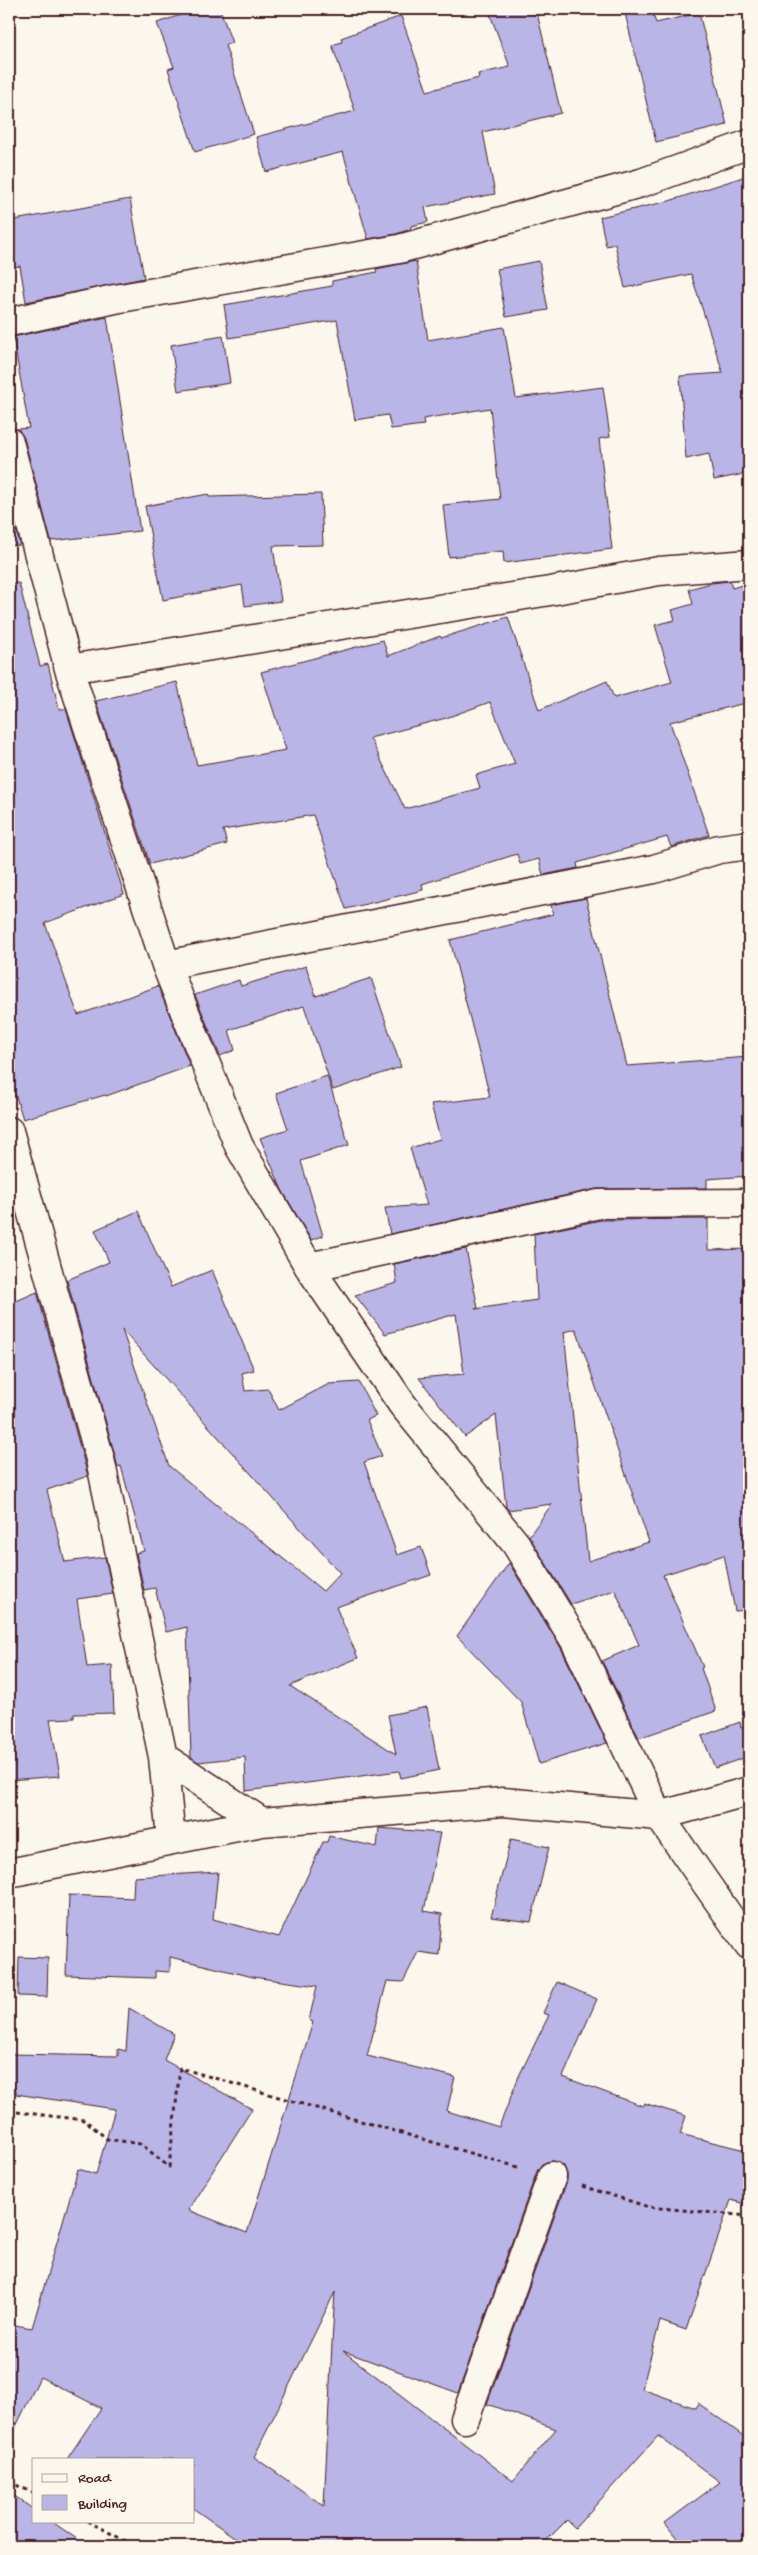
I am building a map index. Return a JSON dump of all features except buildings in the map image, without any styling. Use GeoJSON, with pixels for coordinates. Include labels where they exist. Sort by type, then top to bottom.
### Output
{"type":"FeatureCollection","features":[{"type":"Feature","properties":{"kind":"street"},"geometry":{"type":"LineString","coordinates":[[9,322],[115,299],[398,249],[641,183],[749,144]]}},
{"type":"Feature","properties":{"kind":"street"},"geometry":{"type":"LineString","coordinates":[[9,442],[69,669],[166,965],[239,1146],[309,1267],[402,1404],[516,1544],[575,1641],[659,1816],[749,1946]]}},
{"type":"Feature","properties":{"kind":"street"},"geometry":{"type":"LineString","coordinates":[[69,669],[550,591],[659,571],[749,564]]}},
{"type":"Feature","properties":{"kind":"street"},"geometry":{"type":"LineString","coordinates":[[166,965],[654,869],[719,849],[749,845]]}},
{"type":"Feature","properties":{"kind":"street"},"geometry":{"type":"LineString","coordinates":[[9,1131],[100,1460],[163,1757],[170,1839]]}},
{"type":"Feature","properties":{"kind":"street"},"geometry":{"type":"LineString","coordinates":[[309,1267],[599,1204],[749,1203]]}},
{"type":"Feature","properties":{"kind":"street"},"geometry":{"type":"LineString","coordinates":[[163,1757],[262,1822]]}},
{"type":"Feature","properties":{"kind":"street"},"geometry":{"type":"LineString","coordinates":[[9,1873],[170,1839],[262,1822],[503,1802],[659,1816],[749,1791]]}},
{"type":"Feature","properties":{"kind":"street"},"geometry":{"type":"LineString","coordinates":[[465,2419],[552,2176]]}},
{"type":"Feature","properties":{"kind":"path"},"geometry":{"type":"LineString","coordinates":[[9,2111],[85,2120],[107,2139],[141,2144],[169,2167],[180,2068],[468,2154],[552,2176],[649,2207],[749,2216]]}},
{"type":"Feature","properties":{"kind":"path"},"geometry":{"type":"LineString","coordinates":[[9,2482],[32,2492]]}},
{"type":"Feature","properties":{"kind":"path"},"geometry":{"type":"LineString","coordinates":[[89,2522],[135,2546]]}}]}
